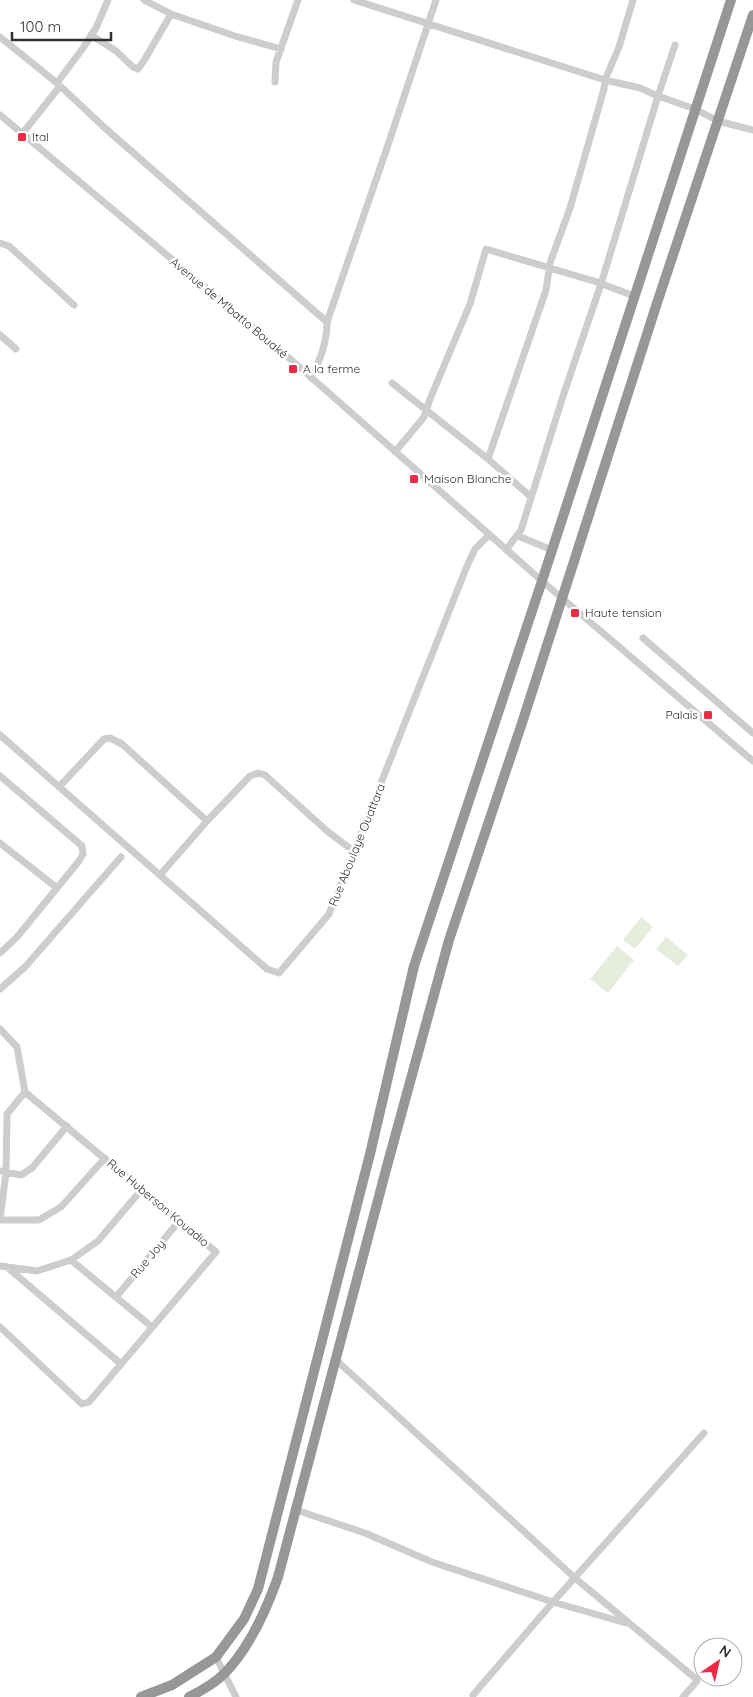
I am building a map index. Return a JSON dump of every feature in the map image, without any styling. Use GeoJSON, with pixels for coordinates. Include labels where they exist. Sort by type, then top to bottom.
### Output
{"type":"FeatureCollection","features":[{"type":"Feature","properties":{"kind":"highway"},"geometry":{"type":"LineString","coordinates":[[141,1697],[172,1685],[216,1656],[244,1618],[258,1588],[370,1154],[414,966],[542,581],[731,0]]}},
{"type":"Feature","properties":{"kind":"highway"},"geometry":{"type":"LineString","coordinates":[[189,1697],[224,1674],[240,1654],[270,1600],[278,1578],[386,1166],[448,940],[753,15]]}},
{"type":"Feature","properties":{"kind":"street"},"geometry":{"type":"LineString","coordinates":[[22,134],[59,85],[91,35],[108,0]]}},
{"type":"Feature","properties":{"kind":"street"},"geometry":{"type":"LineString","coordinates":[[144,0],[171,14],[235,36],[281,49]]}},
{"type":"Feature","properties":{"kind":"street"},"geometry":{"type":"LineString","coordinates":[[275,82],[276,62],[298,0]]}},
{"type":"Feature","properties":{"kind":"street"},"geometry":{"type":"LineString","coordinates":[[354,0],[605,80],[640,88],[695,109],[718,121],[750,128]]}},
{"type":"Feature","properties":{"kind":"street"},"geometry":{"type":"LineString","coordinates":[[311,378],[321,358],[327,334],[327,322],[436,0]]}},
{"type":"Feature","properties":{"kind":"street"},"geometry":{"type":"LineString","coordinates":[[488,459],[546,290],[549,269],[570,208],[605,80],[619,46],[633,0]]}},
{"type":"Feature","properties":{"kind":"street"},"geometry":{"type":"LineString","coordinates":[[91,35],[116,51],[138,69],[171,14]]}},
{"type":"Feature","properties":{"kind":"street"},"geometry":{"type":"LineString","coordinates":[[0,37],[59,85],[106,129],[327,322]]}},
{"type":"Feature","properties":{"kind":"street"},"geometry":{"type":"LineString","coordinates":[[506,550],[521,530],[601,284],[675,45]]}},
{"type":"Feature","properties":{"kind":"street","name":"Avenue de M'batto Bouaké"},"geometry":{"type":"LineString","coordinates":[[1,119],[22,134],[136,228],[241,319],[279,349],[506,550],[753,761]]}},
{"type":"Feature","properties":{"kind":"street"},"geometry":{"type":"LineString","coordinates":[[0,243],[9,246],[74,306]]}},
{"type":"Feature","properties":{"kind":"street"},"geometry":{"type":"LineString","coordinates":[[395,452],[424,417],[470,304],[486,249],[634,296]]}},
{"type":"Feature","properties":{"kind":"street"},"geometry":{"type":"LineString","coordinates":[[0,335],[16,349]]}},
{"type":"Feature","properties":{"kind":"street"},"geometry":{"type":"LineString","coordinates":[[392,383],[488,459],[531,497]]}},
{"type":"Feature","properties":{"kind":"street","name":"Rue Aboulaye Ouattara"},"geometry":{"type":"LineString","coordinates":[[0,735],[267,969],[279,973],[329,914],[466,566],[475,549],[489,535]]}},
{"type":"Feature","properties":{"kind":"street"},"geometry":{"type":"LineString","coordinates":[[518,536],[552,550]]}},
{"type":"Feature","properties":{"kind":"street"},"geometry":{"type":"LineString","coordinates":[[643,638],[753,733]]}},
{"type":"Feature","properties":{"kind":"street"},"geometry":{"type":"LineString","coordinates":[[59,788],[104,739],[110,738],[122,744],[207,821]]}},
{"type":"Feature","properties":{"kind":"street"},"geometry":{"type":"LineString","coordinates":[[160,875],[207,821],[250,776],[258,773],[265,775],[327,831],[354,852]]}},
{"type":"Feature","properties":{"kind":"street"},"geometry":{"type":"LineString","coordinates":[[0,776],[82,846],[83,854],[57,888],[1,949]]}},
{"type":"Feature","properties":{"kind":"street"},"geometry":{"type":"LineString","coordinates":[[0,843],[57,888]]}},
{"type":"Feature","properties":{"kind":"street"},"geometry":{"type":"LineString","coordinates":[[0,989],[26,967],[121,857]]}},
{"type":"Feature","properties":{"kind":"street"},"geometry":{"type":"LineString","coordinates":[[0,1030],[17,1047],[25,1092],[4,1113],[0,1220],[39,1220],[61,1207],[105,1158]]}},
{"type":"Feature","properties":{"kind":"street","name":"Rue Huberson Kouadio"},"geometry":{"type":"LineString","coordinates":[[0,1327],[82,1404],[89,1402],[216,1252],[25,1092]]}},
{"type":"Feature","properties":{"kind":"street"},"geometry":{"type":"LineString","coordinates":[[3,1172],[21,1175],[32,1168],[67,1126]]}},
{"type":"Feature","properties":{"kind":"street"},"geometry":{"type":"LineString","coordinates":[[4,1266],[36,1271],[70,1260],[98,1241],[142,1189]]}},
{"type":"Feature","properties":{"kind":"street","name":"Rue Joy"},"geometry":{"type":"LineString","coordinates":[[116,1297],[180,1220]]}},
{"type":"Feature","properties":{"kind":"street"},"geometry":{"type":"LineString","coordinates":[[70,1260],[152,1327]]}},
{"type":"Feature","properties":{"kind":"street"},"geometry":{"type":"LineString","coordinates":[[4,1266],[122,1364]]}},
{"type":"Feature","properties":{"kind":"street"},"geometry":{"type":"LineString","coordinates":[[336,1360],[576,1578],[695,1678],[697,1681],[683,1697]]}},
{"type":"Feature","properties":{"kind":"street"},"geometry":{"type":"LineString","coordinates":[[473,1695],[704,1433]]}},
{"type":"Feature","properties":{"kind":"street"},"geometry":{"type":"LineString","coordinates":[[296,1510],[365,1533],[432,1562],[553,1602],[629,1624]]}},
{"type":"Feature","properties":{"kind":"street"},"geometry":{"type":"LineString","coordinates":[[216,1656],[236,1697]]}},
{"type":"Feature","properties":{"kind":"green space"},"geometry":{"type":"Polygon","coordinates":[[[641,917],[653,927],[635,949],[623,940],[641,917]]]}},
{"type":"Feature","properties":{"kind":"green space"},"geometry":{"type":"Polygon","coordinates":[[[666,937],[688,955],[678,966],[656,949],[666,937]]]}},
{"type":"Feature","properties":{"kind":"green space"},"geometry":{"type":"Polygon","coordinates":[[[617,946],[634,960],[608,993],[590,979],[617,946]]]}},
{"type":"Feature","properties":{"kind":"place","name":"Ital"},"geometry":{"type":"Point","coordinates":[22,137]}},
{"type":"Feature","properties":{"kind":"place","name":"A la ferme"},"geometry":{"type":"Point","coordinates":[293,369]}},
{"type":"Feature","properties":{"kind":"place","name":"Maison Blanche"},"geometry":{"type":"Point","coordinates":[414,479]}},
{"type":"Feature","properties":{"kind":"place","name":"Haute tension"},"geometry":{"type":"Point","coordinates":[575,613]}},
{"type":"Feature","properties":{"kind":"place","name":"Palais"},"geometry":{"type":"Point","coordinates":[708,715]}}]}
